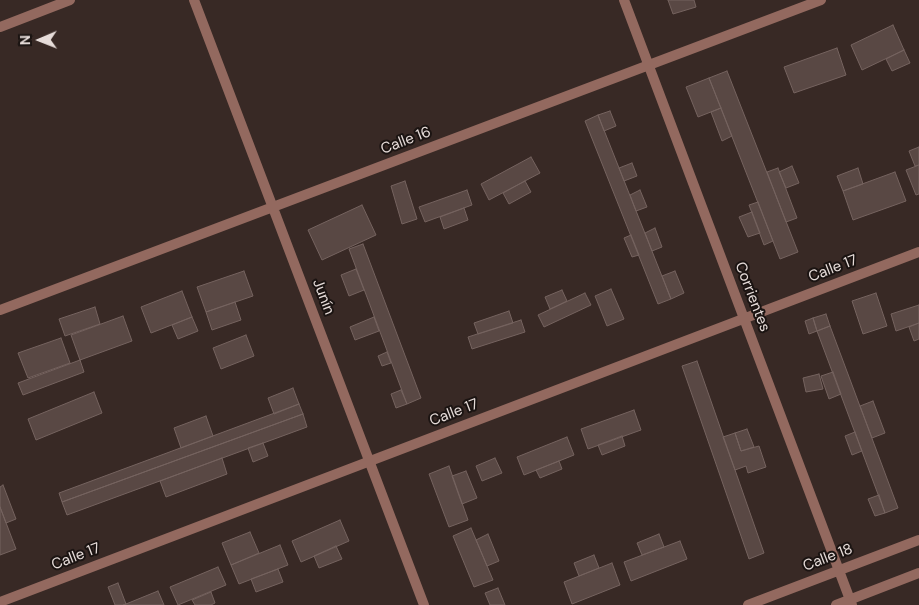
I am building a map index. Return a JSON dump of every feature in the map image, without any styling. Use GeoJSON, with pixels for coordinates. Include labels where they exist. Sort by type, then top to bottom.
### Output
{"type":"FeatureCollection","features":[{"type":"Feature","properties":{"kind":"street"},"geometry":{"type":"LineString","coordinates":[[0,27],[70,0]]}},
{"type":"Feature","properties":{"kind":"street","name":"Junín"},"geometry":{"type":"LineString","coordinates":[[194,0],[424,605]]}},
{"type":"Feature","properties":{"kind":"street","name":"Corrientes"},"geometry":{"type":"LineString","coordinates":[[624,0],[851,602]]}},
{"type":"Feature","properties":{"kind":"street","name":"Calle 16"},"geometry":{"type":"LineString","coordinates":[[0,310],[821,0]]}},
{"type":"Feature","properties":{"kind":"street","name":"Calle 17"},"geometry":{"type":"LineString","coordinates":[[0,602],[919,252]]}},
{"type":"Feature","properties":{"kind":"street","name":"Calle 18"},"geometry":{"type":"LineString","coordinates":[[748,605],[919,540]]}},
{"type":"Feature","properties":{"kind":"street"},"geometry":{"type":"LineString","coordinates":[[836,605],[851,602],[919,574]]}},
{"type":"Feature","properties":{"kind":"building"},"geometry":{"type":"Polygon","coordinates":[[[668,0],[694,0],[696,7],[673,14],[668,0]]]}},
{"type":"Feature","properties":{"kind":"building"},"geometry":{"type":"Polygon","coordinates":[[[893,25],[904,50],[862,70],[851,45],[893,25]]]}},
{"type":"Feature","properties":{"kind":"building"},"geometry":{"type":"Polygon","coordinates":[[[837,48],[846,75],[794,93],[784,67],[837,48]]]}},
{"type":"Feature","properties":{"kind":"building"},"geometry":{"type":"Polygon","coordinates":[[[904,50],[910,63],[892,71],[886,59],[904,50]]]}},
{"type":"Feature","properties":{"kind":"building"},"geometry":{"type":"Polygon","coordinates":[[[727,71],[798,252],[780,259],[709,78],[727,71]]]}},
{"type":"Feature","properties":{"kind":"building"},"geometry":{"type":"Polygon","coordinates":[[[709,78],[721,108],[698,117],[686,87],[709,78]]]}},
{"type":"Feature","properties":{"kind":"building"},"geometry":{"type":"Polygon","coordinates":[[[721,108],[732,136],[722,141],[711,112],[721,108]]]}},
{"type":"Feature","properties":{"kind":"building"},"geometry":{"type":"Polygon","coordinates":[[[610,111],[616,126],[604,131],[598,115],[610,111]]]}},
{"type":"Feature","properties":{"kind":"building"},"geometry":{"type":"Polygon","coordinates":[[[598,115],[671,299],[658,304],[585,121],[598,115]]]}},
{"type":"Feature","properties":{"kind":"building"},"geometry":{"type":"Polygon","coordinates":[[[919,147],[919,165],[915,166],[909,151],[919,147]]]}},
{"type":"Feature","properties":{"kind":"building"},"geometry":{"type":"Polygon","coordinates":[[[531,157],[540,173],[489,200],[481,184],[531,157]]]}},
{"type":"Feature","properties":{"kind":"building"},"geometry":{"type":"Polygon","coordinates":[[[632,163],[637,176],[624,181],[619,168],[632,163]]]}},
{"type":"Feature","properties":{"kind":"building"},"geometry":{"type":"Polygon","coordinates":[[[919,165],[919,194],[916,195],[906,170],[919,165]]]}},
{"type":"Feature","properties":{"kind":"building"},"geometry":{"type":"Polygon","coordinates":[[[792,166],[799,183],[786,188],[779,172],[792,166]]]}},
{"type":"Feature","properties":{"kind":"building"},"geometry":{"type":"Polygon","coordinates":[[[778,168],[797,218],[786,222],[767,172],[778,168]]]}},
{"type":"Feature","properties":{"kind":"building"},"geometry":{"type":"Polygon","coordinates":[[[858,168],[863,184],[843,191],[837,176],[858,168]]]}},
{"type":"Feature","properties":{"kind":"building"},"geometry":{"type":"Polygon","coordinates":[[[895,172],[906,201],[853,220],[843,191],[895,172]]]}},
{"type":"Feature","properties":{"kind":"building"},"geometry":{"type":"Polygon","coordinates":[[[405,181],[417,219],[402,224],[391,186],[405,181]]]}},
{"type":"Feature","properties":{"kind":"building"},"geometry":{"type":"Polygon","coordinates":[[[525,181],[531,192],[509,204],[503,193],[525,181]]]}},
{"type":"Feature","properties":{"kind":"building"},"geometry":{"type":"Polygon","coordinates":[[[467,190],[472,205],[425,222],[419,207],[467,190]]]}},
{"type":"Feature","properties":{"kind":"building"},"geometry":{"type":"Polygon","coordinates":[[[640,190],[647,207],[636,211],[630,195],[640,190]]]}},
{"type":"Feature","properties":{"kind":"building"},"geometry":{"type":"Polygon","coordinates":[[[758,202],[773,241],[764,245],[749,205],[758,202]]]}},
{"type":"Feature","properties":{"kind":"building"},"geometry":{"type":"Polygon","coordinates":[[[362,205],[376,235],[322,260],[308,230],[362,205]]]}},
{"type":"Feature","properties":{"kind":"building"},"geometry":{"type":"Polygon","coordinates":[[[464,208],[468,220],[444,229],[440,217],[464,208]]]}},
{"type":"Feature","properties":{"kind":"building"},"geometry":{"type":"Polygon","coordinates":[[[752,212],[760,233],[748,237],[739,217],[752,212]]]}},
{"type":"Feature","properties":{"kind":"building"},"geometry":{"type":"Polygon","coordinates":[[[655,228],[662,247],[652,251],[645,233],[655,228]]]}},
{"type":"Feature","properties":{"kind":"building"},"geometry":{"type":"Polygon","coordinates":[[[631,235],[639,255],[632,257],[624,238],[631,235]]]}},
{"type":"Feature","properties":{"kind":"building"},"geometry":{"type":"Polygon","coordinates":[[[363,244],[421,398],[407,404],[349,249],[363,244]]]}},
{"type":"Feature","properties":{"kind":"building"},"geometry":{"type":"Polygon","coordinates":[[[356,269],[364,290],[349,296],[341,275],[356,269]]]}},
{"type":"Feature","properties":{"kind":"building"},"geometry":{"type":"Polygon","coordinates":[[[244,271],[253,296],[206,312],[197,287],[244,271]]]}},
{"type":"Feature","properties":{"kind":"building"},"geometry":{"type":"Polygon","coordinates":[[[675,271],[684,293],[671,299],[662,276],[675,271]]]}},
{"type":"Feature","properties":{"kind":"building"},"geometry":{"type":"Polygon","coordinates":[[[611,289],[624,319],[607,326],[595,296],[611,289]]]}},
{"type":"Feature","properties":{"kind":"building"},"geometry":{"type":"Polygon","coordinates":[[[562,290],[567,301],[550,309],[545,297],[562,290]]]}},
{"type":"Feature","properties":{"kind":"building"},"geometry":{"type":"Polygon","coordinates":[[[182,291],[192,317],[151,333],[141,307],[182,291]]]}},
{"type":"Feature","properties":{"kind":"building"},"geometry":{"type":"Polygon","coordinates":[[[585,293],[591,305],[544,327],[538,315],[585,293]]]}},
{"type":"Feature","properties":{"kind":"building"},"geometry":{"type":"Polygon","coordinates":[[[876,293],[887,326],[863,334],[852,301],[876,293]]]}},
{"type":"Feature","properties":{"kind":"building"},"geometry":{"type":"Polygon","coordinates":[[[235,302],[241,320],[212,330],[206,312],[235,302]]]}},
{"type":"Feature","properties":{"kind":"building"},"geometry":{"type":"Polygon","coordinates":[[[919,305],[919,323],[896,331],[891,314],[919,305]]]}},
{"type":"Feature","properties":{"kind":"building"},"geometry":{"type":"Polygon","coordinates":[[[95,307],[100,324],[65,336],[59,319],[95,307]]]}},
{"type":"Feature","properties":{"kind":"building"},"geometry":{"type":"Polygon","coordinates":[[[509,311],[513,323],[478,334],[474,323],[509,311]]]}},
{"type":"Feature","properties":{"kind":"building"},"geometry":{"type":"Polygon","coordinates":[[[826,314],[830,326],[817,331],[813,318],[826,314]]]}},
{"type":"Feature","properties":{"kind":"building"},"geometry":{"type":"Polygon","coordinates":[[[123,316],[132,341],[80,360],[71,335],[123,316]]]}},
{"type":"Feature","properties":{"kind":"building"},"geometry":{"type":"Polygon","coordinates":[[[192,317],[198,331],[178,339],[172,325],[192,317]]]}},
{"type":"Feature","properties":{"kind":"building"},"geometry":{"type":"Polygon","coordinates":[[[374,317],[379,331],[355,340],[350,327],[374,317]]]}},
{"type":"Feature","properties":{"kind":"building"},"geometry":{"type":"Polygon","coordinates":[[[813,318],[817,331],[809,334],[805,321],[813,318]]]}},
{"type":"Feature","properties":{"kind":"building"},"geometry":{"type":"Polygon","coordinates":[[[521,320],[525,332],[472,349],[468,337],[521,320]]]}},
{"type":"Feature","properties":{"kind":"building"},"geometry":{"type":"Polygon","coordinates":[[[919,323],[919,339],[914,341],[909,327],[919,323]]]}},
{"type":"Feature","properties":{"kind":"building"},"geometry":{"type":"Polygon","coordinates":[[[830,326],[898,508],[885,513],[817,331],[830,326]]]}},
{"type":"Feature","properties":{"kind":"building"},"geometry":{"type":"Polygon","coordinates":[[[246,335],[254,356],[221,369],[213,348],[246,335]]]}},
{"type":"Feature","properties":{"kind":"building"},"geometry":{"type":"Polygon","coordinates":[[[61,338],[70,363],[28,378],[18,353],[61,338]]]}},
{"type":"Feature","properties":{"kind":"building"},"geometry":{"type":"Polygon","coordinates":[[[387,352],[391,363],[382,366],[378,356],[387,352]]]}},
{"type":"Feature","properties":{"kind":"building"},"geometry":{"type":"Polygon","coordinates":[[[80,360],[84,372],[23,395],[18,383],[80,360]]]}},
{"type":"Feature","properties":{"kind":"building"},"geometry":{"type":"Polygon","coordinates":[[[697,361],[764,553],[749,559],[682,366],[697,361]]]}},
{"type":"Feature","properties":{"kind":"building"},"geometry":{"type":"Polygon","coordinates":[[[833,372],[841,394],[829,399],[821,376],[833,372]]]}},
{"type":"Feature","properties":{"kind":"building"},"geometry":{"type":"Polygon","coordinates":[[[819,374],[823,389],[806,392],[803,378],[819,374]]]}},
{"type":"Feature","properties":{"kind":"building"},"geometry":{"type":"Polygon","coordinates":[[[293,388],[299,404],[274,414],[268,398],[293,388]]]}},
{"type":"Feature","properties":{"kind":"building"},"geometry":{"type":"Polygon","coordinates":[[[401,390],[407,404],[396,408],[391,394],[401,390]]]}},
{"type":"Feature","properties":{"kind":"building"},"geometry":{"type":"Polygon","coordinates":[[[94,392],[102,413],[36,440],[28,419],[94,392]]]}},
{"type":"Feature","properties":{"kind":"building"},"geometry":{"type":"Polygon","coordinates":[[[873,401],[885,433],[872,438],[860,406],[873,401]]]}},
{"type":"Feature","properties":{"kind":"building"},"geometry":{"type":"Polygon","coordinates":[[[299,404],[303,414],[62,502],[59,493],[299,404]]]}},
{"type":"Feature","properties":{"kind":"building"},"geometry":{"type":"Polygon","coordinates":[[[634,410],[641,430],[588,449],[581,429],[634,410]]]}},
{"type":"Feature","properties":{"kind":"building"},"geometry":{"type":"Polygon","coordinates":[[[303,414],[307,427],[67,515],[62,502],[303,414]]]}},
{"type":"Feature","properties":{"kind":"building"},"geometry":{"type":"Polygon","coordinates":[[[206,416],[213,436],[181,448],[174,428],[206,416]]]}},
{"type":"Feature","properties":{"kind":"building"},"geometry":{"type":"Polygon","coordinates":[[[747,429],[754,447],[741,451],[735,433],[747,429]]]}},
{"type":"Feature","properties":{"kind":"building"},"geometry":{"type":"Polygon","coordinates":[[[855,432],[862,451],[852,455],[845,436],[855,432]]]}},
{"type":"Feature","properties":{"kind":"building"},"geometry":{"type":"Polygon","coordinates":[[[735,433],[741,451],[759,446],[766,467],[748,473],[746,466],[735,470],[723,437],[735,433]]]}},
{"type":"Feature","properties":{"kind":"building"},"geometry":{"type":"Polygon","coordinates":[[[622,436],[625,446],[602,455],[598,445],[622,436]]]}},
{"type":"Feature","properties":{"kind":"building"},"geometry":{"type":"Polygon","coordinates":[[[567,437],[574,455],[524,475],[517,457],[567,437]]]}},
{"type":"Feature","properties":{"kind":"building"},"geometry":{"type":"Polygon","coordinates":[[[263,443],[268,456],[253,462],[248,448],[263,443]]]}},
{"type":"Feature","properties":{"kind":"building"},"geometry":{"type":"Polygon","coordinates":[[[222,458],[227,474],[166,497],[160,481],[222,458]]]}},
{"type":"Feature","properties":{"kind":"building"},"geometry":{"type":"Polygon","coordinates":[[[495,458],[502,473],[482,481],[476,466],[495,458]]]}},
{"type":"Feature","properties":{"kind":"building"},"geometry":{"type":"Polygon","coordinates":[[[559,461],[562,469],[540,478],[536,470],[559,461]]]}},
{"type":"Feature","properties":{"kind":"building"},"geometry":{"type":"Polygon","coordinates":[[[449,466],[468,520],[449,527],[429,474],[449,466]]]}},
{"type":"Feature","properties":{"kind":"building"},"geometry":{"type":"Polygon","coordinates":[[[466,471],[477,498],[462,504],[452,476],[466,471]]]}},
{"type":"Feature","properties":{"kind":"building"},"geometry":{"type":"Polygon","coordinates":[[[3,485],[16,519],[6,523],[0,507],[0,487],[3,485]]]}},
{"type":"Feature","properties":{"kind":"building"},"geometry":{"type":"Polygon","coordinates":[[[879,495],[885,513],[875,516],[868,499],[879,495]]]}},
{"type":"Feature","properties":{"kind":"building"},"geometry":{"type":"Polygon","coordinates":[[[0,507],[16,549],[0,555],[0,507]]]}},
{"type":"Feature","properties":{"kind":"building"},"geometry":{"type":"Polygon","coordinates":[[[340,520],[349,541],[301,562],[292,541],[340,520]]]}},
{"type":"Feature","properties":{"kind":"building"},"geometry":{"type":"Polygon","coordinates":[[[471,528],[493,580],[474,587],[453,536],[471,528]]]}},
{"type":"Feature","properties":{"kind":"building"},"geometry":{"type":"Polygon","coordinates":[[[250,532],[259,553],[231,565],[222,543],[250,532]]]}},
{"type":"Feature","properties":{"kind":"building"},"geometry":{"type":"Polygon","coordinates":[[[488,534],[499,561],[487,566],[476,540],[488,534]]]}},
{"type":"Feature","properties":{"kind":"building"},"geometry":{"type":"Polygon","coordinates":[[[659,534],[664,547],[642,555],[637,543],[659,534]]]}},
{"type":"Feature","properties":{"kind":"building"},"geometry":{"type":"Polygon","coordinates":[[[680,541],[687,559],[631,581],[624,562],[680,541]]]}},
{"type":"Feature","properties":{"kind":"building"},"geometry":{"type":"Polygon","coordinates":[[[280,545],[288,565],[239,584],[231,565],[280,545]]]}},
{"type":"Feature","properties":{"kind":"building"},"geometry":{"type":"Polygon","coordinates":[[[336,546],[342,559],[319,568],[314,556],[336,546]]]}},
{"type":"Feature","properties":{"kind":"building"},"geometry":{"type":"Polygon","coordinates":[[[594,555],[599,568],[579,576],[574,563],[594,555]]]}},
{"type":"Feature","properties":{"kind":"building"},"geometry":{"type":"Polygon","coordinates":[[[612,563],[620,585],[572,604],[564,582],[612,563]]]}},
{"type":"Feature","properties":{"kind":"building"},"geometry":{"type":"Polygon","coordinates":[[[218,567],[226,585],[178,605],[170,587],[218,567]]]}},
{"type":"Feature","properties":{"kind":"building"},"geometry":{"type":"Polygon","coordinates":[[[278,569],[283,582],[256,592],[251,579],[278,569]]]}},
{"type":"Feature","properties":{"kind":"building"},"geometry":{"type":"Polygon","coordinates":[[[118,583],[126,604],[123,605],[115,605],[108,587],[118,583]]]}},
{"type":"Feature","properties":{"kind":"building"},"geometry":{"type":"Polygon","coordinates":[[[498,588],[505,605],[490,605],[485,593],[498,588]]]}},
{"type":"Feature","properties":{"kind":"building"},"geometry":{"type":"Polygon","coordinates":[[[158,591],[164,605],[123,605],[126,604],[158,591]]]}},
{"type":"Feature","properties":{"kind":"building"},"geometry":{"type":"Polygon","coordinates":[[[211,592],[215,603],[211,605],[195,605],[192,600],[211,592]]]}}]}
